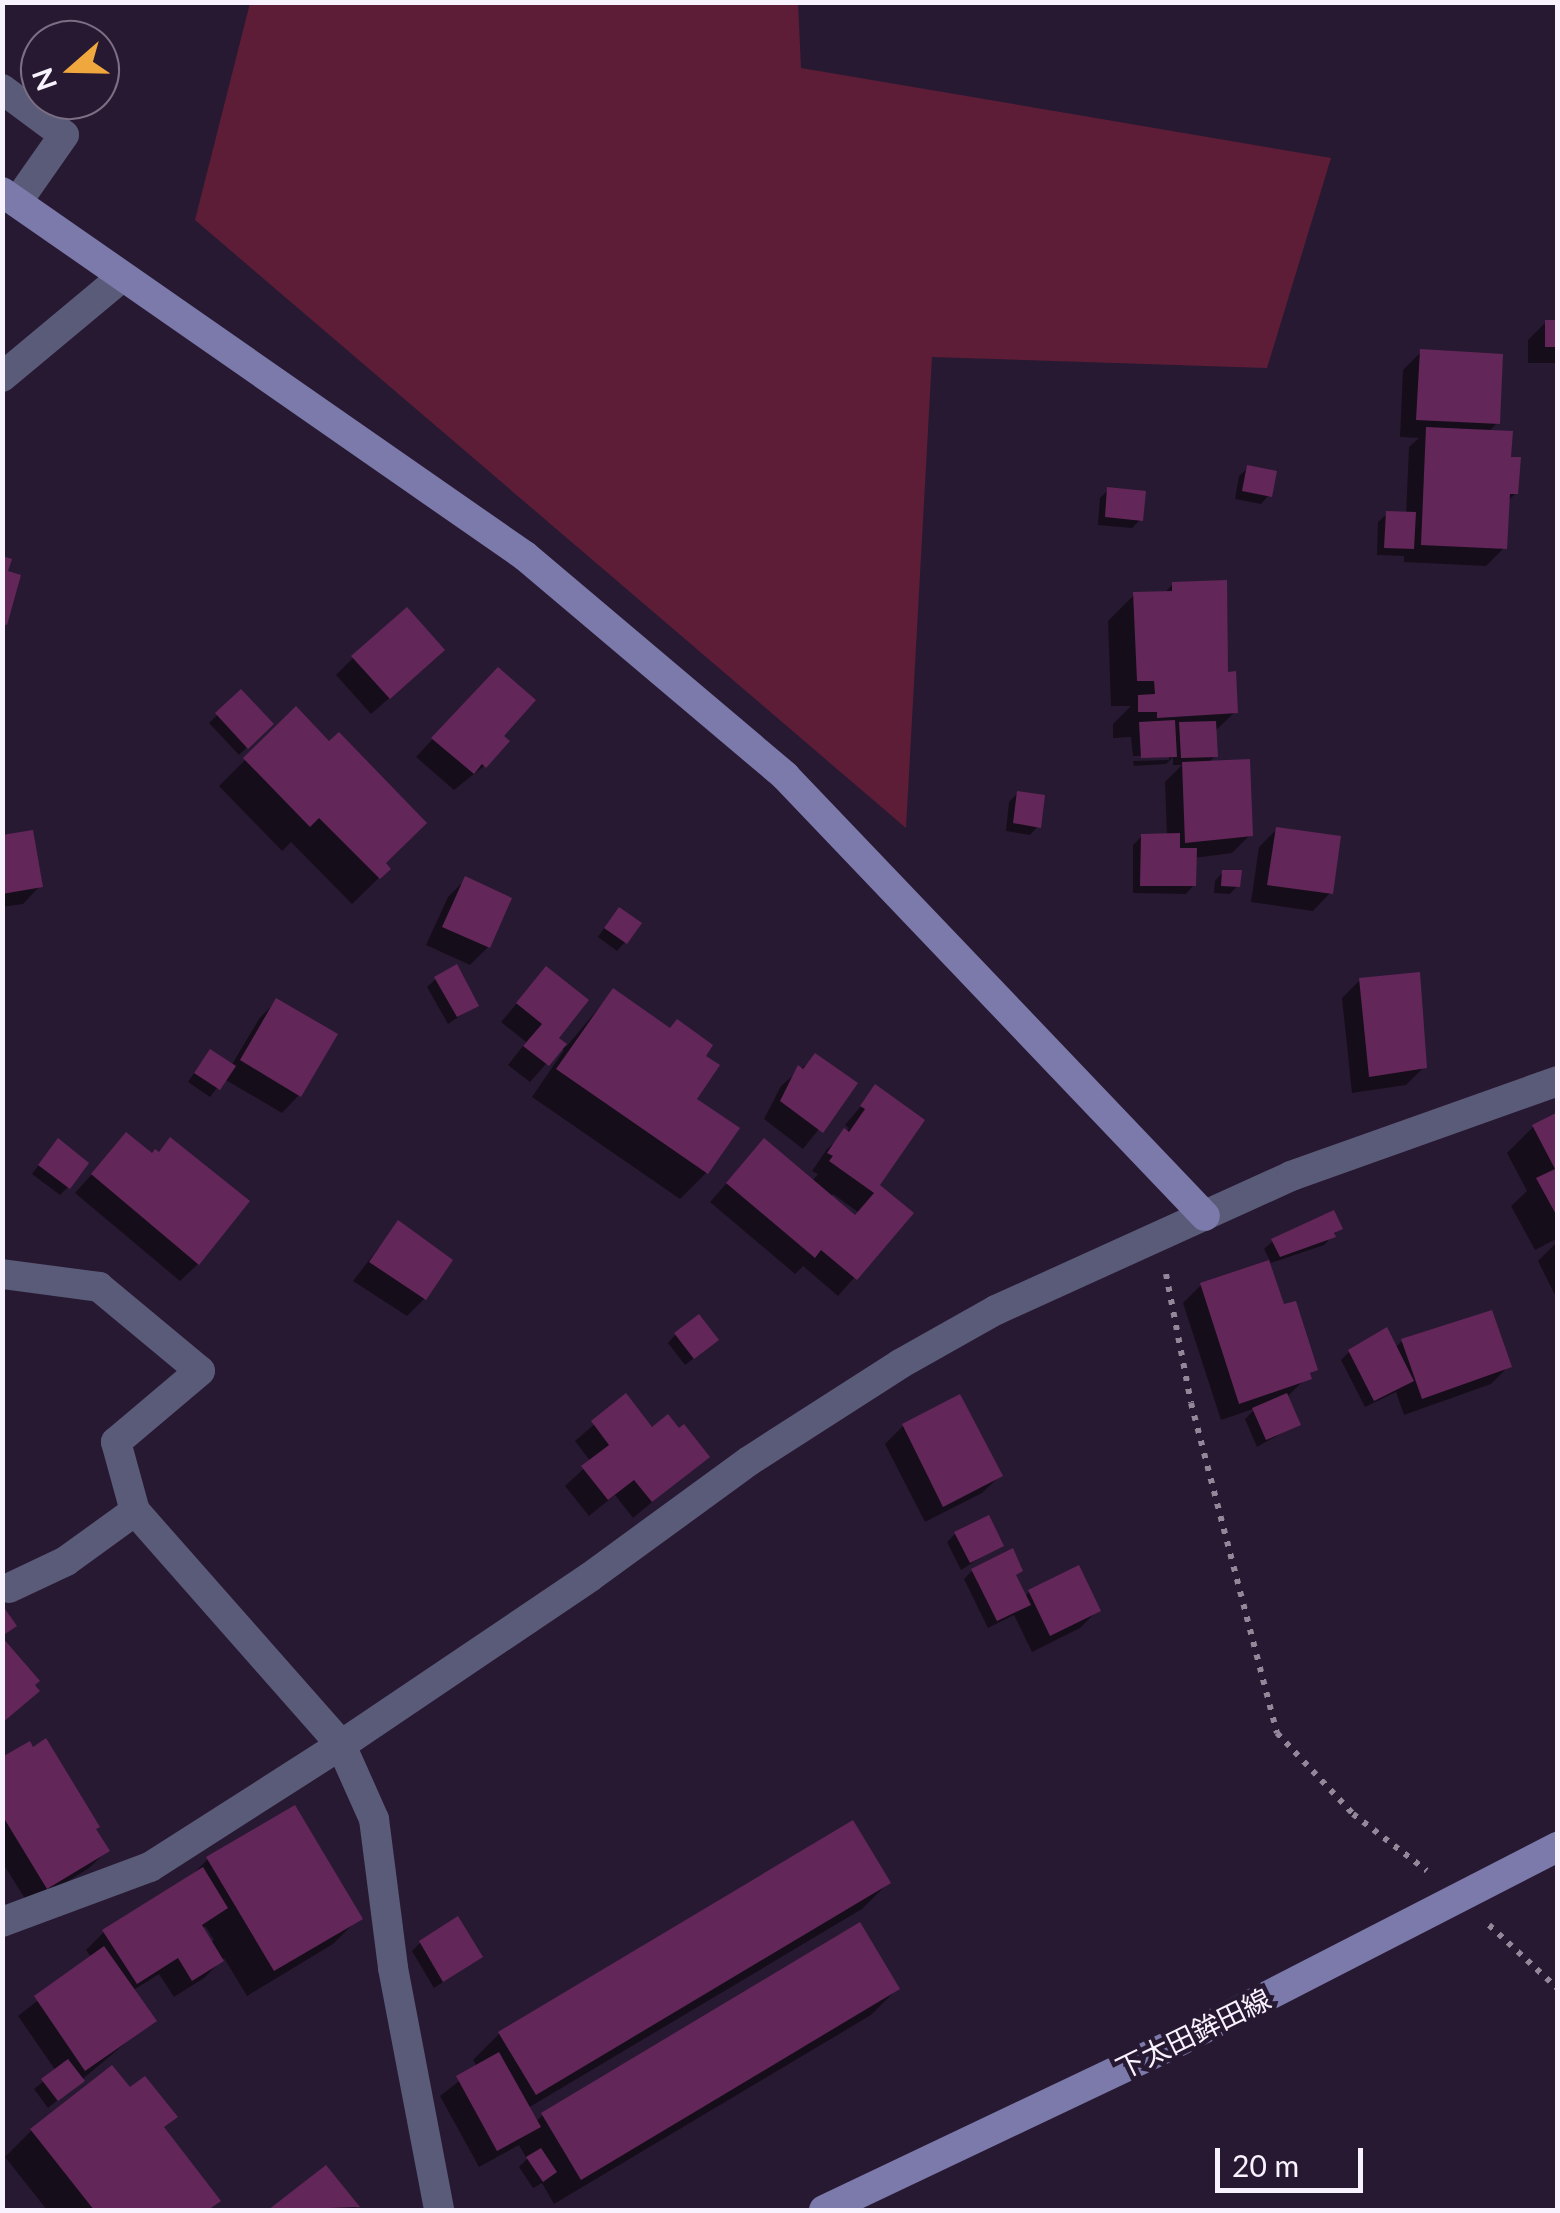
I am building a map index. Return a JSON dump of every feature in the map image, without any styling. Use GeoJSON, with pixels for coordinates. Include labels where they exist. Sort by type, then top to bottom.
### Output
{"type":"FeatureCollection","features":[{"type":"Feature","properties":{"kind":"street"},"geometry":{"type":"LineString","coordinates":[[2,89],[64,135],[10,197],[525,556],[785,776],[1205,1216]]}},
{"type":"Feature","properties":{"kind":"street"},"geometry":{"type":"LineString","coordinates":[[2,377],[121,278]]}},
{"type":"Feature","properties":{"kind":"street"},"geometry":{"type":"LineString","coordinates":[[2,1922],[150,1866],[342,1745],[590,1577],[749,1460],[900,1364],[996,1310],[1291,1176],[1558,1080]]}},
{"type":"Feature","properties":{"kind":"street"},"geometry":{"type":"LineString","coordinates":[[2,1274],[99,1287],[200,1371],[116,1442],[135,1511],[342,1745],[374,1819],[393,1968],[440,2210]]}},
{"type":"Feature","properties":{"kind":"street"},"geometry":{"type":"LineString","coordinates":[[8,1588],[66,1561],[135,1511]]}},
{"type":"Feature","properties":{"kind":"street","name":"下太田鉾田線"},"geometry":{"type":"LineString","coordinates":[[824,2210],[1172,2046],[1558,1847]]}},
{"type":"Feature","properties":{"kind":"path"},"geometry":{"type":"LineString","coordinates":[[1159,1236],[1190,1403],[1276,1733],[1352,1814],[1461,1898],[1558,1989]]}},
{"type":"Feature","properties":{"kind":"shaded area"},"geometry":{"type":"Polygon","coordinates":[[[250,3],[798,3],[801,68],[1331,158],[1267,368],[932,357],[906,828],[195,220],[250,3]]]}},
{"type":"Feature","properties":{"kind":"building"},"geometry":{"type":"Polygon","coordinates":[[[1545,320],[1558,320],[1558,347],[1545,347],[1545,320]]]}},
{"type":"Feature","properties":{"kind":"building"},"geometry":{"type":"Polygon","coordinates":[[[1420,349],[1503,354],[1500,424],[1416,420],[1420,349]]]}},
{"type":"Feature","properties":{"kind":"building"},"geometry":{"type":"Polygon","coordinates":[[[1426,427],[1513,431],[1511,457],[1521,457],[1518,494],[1510,494],[1507,549],[1421,545],[1426,427]]]}},
{"type":"Feature","properties":{"kind":"building"},"geometry":{"type":"Polygon","coordinates":[[[1247,465],[1277,471],[1272,497],[1242,491],[1247,465]]]}},
{"type":"Feature","properties":{"kind":"building"},"geometry":{"type":"Polygon","coordinates":[[[1107,487],[1146,491],[1143,521],[1105,517],[1107,487]]]}},
{"type":"Feature","properties":{"kind":"building"},"geometry":{"type":"Polygon","coordinates":[[[1386,511],[1416,512],[1414,549],[1384,548],[1386,511]]]}},
{"type":"Feature","properties":{"kind":"building"},"geometry":{"type":"Polygon","coordinates":[[[2,556],[12,559],[8,571],[21,575],[7,625],[2,624],[2,556]]]}},
{"type":"Feature","properties":{"kind":"building"},"geometry":{"type":"Polygon","coordinates":[[[1227,580],[1228,672],[1236,671],[1238,713],[1157,718],[1157,712],[1138,712],[1138,695],[1155,694],[1154,681],[1137,681],[1133,592],[1172,591],[1172,582],[1227,580]]]}},
{"type":"Feature","properties":{"kind":"building"},"geometry":{"type":"Polygon","coordinates":[[[407,607],[445,650],[390,699],[351,656],[407,607]]]}},
{"type":"Feature","properties":{"kind":"building"},"geometry":{"type":"Polygon","coordinates":[[[498,667],[536,700],[504,736],[510,741],[486,768],[482,764],[474,774],[431,738],[498,667]]]}},
{"type":"Feature","properties":{"kind":"building"},"geometry":{"type":"Polygon","coordinates":[[[241,689],[274,724],[248,749],[215,713],[241,689]]]}},
{"type":"Feature","properties":{"kind":"building"},"geometry":{"type":"Polygon","coordinates":[[[296,706],[329,741],[339,732],[427,823],[386,863],[391,869],[380,879],[319,818],[310,827],[243,758],[296,706]]]}},
{"type":"Feature","properties":{"kind":"building"},"geometry":{"type":"Polygon","coordinates":[[[1175,720],[1177,757],[1141,758],[1139,722],[1175,720]]]}},
{"type":"Feature","properties":{"kind":"building"},"geometry":{"type":"Polygon","coordinates":[[[1216,721],[1218,757],[1181,758],[1179,722],[1216,721]]]}},
{"type":"Feature","properties":{"kind":"building"},"geometry":{"type":"Polygon","coordinates":[[[1250,759],[1253,836],[1185,843],[1182,762],[1250,759]]]}},
{"type":"Feature","properties":{"kind":"building"},"geometry":{"type":"Polygon","coordinates":[[[1017,791],[1045,795],[1041,828],[1013,823],[1017,791]]]}},
{"type":"Feature","properties":{"kind":"building"},"geometry":{"type":"Polygon","coordinates":[[[1276,827],[1341,836],[1333,894],[1267,885],[1276,827]]]}},
{"type":"Feature","properties":{"kind":"building"},"geometry":{"type":"Polygon","coordinates":[[[33,830],[43,887],[2,894],[2,835],[33,830]]]}},
{"type":"Feature","properties":{"kind":"building"},"geometry":{"type":"Polygon","coordinates":[[[1180,833],[1180,848],[1197,848],[1196,886],[1140,886],[1141,834],[1180,833]]]}},
{"type":"Feature","properties":{"kind":"building"},"geometry":{"type":"Polygon","coordinates":[[[1222,870],[1242,870],[1240,887],[1221,886],[1222,870]]]}},
{"type":"Feature","properties":{"kind":"building"},"geometry":{"type":"Polygon","coordinates":[[[465,876],[512,898],[490,948],[442,927],[465,876]]]}},
{"type":"Feature","properties":{"kind":"building"},"geometry":{"type":"Polygon","coordinates":[[[619,907],[642,923],[627,944],[604,928],[619,907]]]}},
{"type":"Feature","properties":{"kind":"building"},"geometry":{"type":"Polygon","coordinates":[[[457,964],[479,1006],[457,1017],[434,977],[457,964]]]}},
{"type":"Feature","properties":{"kind":"building"},"geometry":{"type":"Polygon","coordinates":[[[546,966],[589,1000],[559,1038],[567,1044],[549,1066],[523,1046],[542,1024],[516,1003],[546,966]]]}},
{"type":"Feature","properties":{"kind":"building"},"geometry":{"type":"Polygon","coordinates":[[[1420,972],[1427,1068],[1369,1077],[1359,978],[1420,972]]]}},
{"type":"Feature","properties":{"kind":"building"},"geometry":{"type":"Polygon","coordinates":[[[613,988],[670,1028],[677,1019],[713,1045],[706,1056],[720,1065],[697,1099],[740,1128],[708,1174],[556,1069],[613,988]]]}},
{"type":"Feature","properties":{"kind":"building"},"geometry":{"type":"Polygon","coordinates":[[[276,998],[338,1034],[301,1097],[240,1060],[276,998]]]}},
{"type":"Feature","properties":{"kind":"building"},"geometry":{"type":"Polygon","coordinates":[[[210,1049],[236,1066],[220,1090],[194,1073],[210,1049]]]}},
{"type":"Feature","properties":{"kind":"building"},"geometry":{"type":"Polygon","coordinates":[[[815,1053],[858,1083],[823,1133],[780,1101],[798,1065],[803,1069],[815,1053]]]}},
{"type":"Feature","properties":{"kind":"building"},"geometry":{"type":"Polygon","coordinates":[[[875,1084],[925,1120],[880,1185],[914,1213],[857,1280],[821,1250],[815,1258],[726,1183],[764,1138],[855,1215],[874,1193],[829,1161],[833,1156],[827,1153],[844,1128],[849,1132],[865,1109],[860,1106],[875,1084]]]}},
{"type":"Feature","properties":{"kind":"building"},"geometry":{"type":"Polygon","coordinates":[[[1558,1112],[1558,1218],[1536,1178],[1555,1169],[1532,1125],[1558,1112]]]}},
{"type":"Feature","properties":{"kind":"building"},"geometry":{"type":"Polygon","coordinates":[[[126,1132],[152,1153],[155,1149],[159,1152],[170,1137],[250,1201],[199,1265],[91,1174],[126,1132]]]}},
{"type":"Feature","properties":{"kind":"building"},"geometry":{"type":"Polygon","coordinates":[[[58,1138],[89,1163],[70,1189],[38,1165],[58,1138]]]}},
{"type":"Feature","properties":{"kind":"building"},"geometry":{"type":"Polygon","coordinates":[[[1334,1210],[1343,1229],[1334,1233],[1336,1237],[1280,1257],[1271,1239],[1334,1210]]]}},
{"type":"Feature","properties":{"kind":"building"},"geometry":{"type":"Polygon","coordinates":[[[398,1220],[453,1260],[426,1300],[369,1262],[398,1220]]]}},
{"type":"Feature","properties":{"kind":"building"},"geometry":{"type":"Polygon","coordinates":[[[1269,1260],[1284,1304],[1296,1301],[1318,1370],[1310,1373],[1312,1379],[1239,1404],[1200,1283],[1269,1260]]]}},
{"type":"Feature","properties":{"kind":"building"},"geometry":{"type":"Polygon","coordinates":[[[1492,1310],[1512,1367],[1422,1399],[1401,1339],[1492,1310]]]}},
{"type":"Feature","properties":{"kind":"building"},"geometry":{"type":"Polygon","coordinates":[[[699,1314],[719,1340],[694,1359],[674,1333],[699,1314]]]}},
{"type":"Feature","properties":{"kind":"building"},"geometry":{"type":"Polygon","coordinates":[[[1387,1327],[1414,1381],[1374,1401],[1348,1350],[1387,1327]]]}},
{"type":"Feature","properties":{"kind":"building"},"geometry":{"type":"Polygon","coordinates":[[[626,1393],[652,1427],[668,1414],[679,1428],[684,1424],[710,1457],[652,1502],[634,1480],[608,1500],[581,1466],[609,1445],[591,1421],[626,1393]]]}},
{"type":"Feature","properties":{"kind":"building"},"geometry":{"type":"Polygon","coordinates":[[[1287,1393],[1301,1425],[1266,1440],[1252,1408],[1287,1393]]]}},
{"type":"Feature","properties":{"kind":"building"},"geometry":{"type":"Polygon","coordinates":[[[960,1394],[1003,1476],[943,1507],[902,1424],[960,1394]]]}},
{"type":"Feature","properties":{"kind":"building"},"geometry":{"type":"Polygon","coordinates":[[[989,1515],[1004,1546],[970,1563],[954,1532],[989,1515]]]}},
{"type":"Feature","properties":{"kind":"building"},"geometry":{"type":"Polygon","coordinates":[[[1013,1548],[1023,1571],[1016,1575],[1031,1605],[997,1621],[971,1569],[1013,1548]]]}},
{"type":"Feature","properties":{"kind":"building"},"geometry":{"type":"Polygon","coordinates":[[[1079,1565],[1101,1611],[1050,1636],[1028,1590],[1079,1565]]]}},
{"type":"Feature","properties":{"kind":"building"},"geometry":{"type":"Polygon","coordinates":[[[5,1609],[17,1626],[5,1634],[2,1631],[5,1609]]]}},
{"type":"Feature","properties":{"kind":"building"},"geometry":{"type":"Polygon","coordinates":[[[2,1637],[40,1681],[35,1685],[40,1691],[2,1723],[2,1637]]]}},
{"type":"Feature","properties":{"kind":"building"},"geometry":{"type":"Polygon","coordinates":[[[46,1738],[100,1827],[96,1829],[110,1851],[47,1889],[2,1815],[2,1757],[30,1741],[33,1747],[46,1738]]]}},
{"type":"Feature","properties":{"kind":"building"},"geometry":{"type":"Polygon","coordinates":[[[295,1805],[363,1919],[274,1971],[206,1857],[295,1805]]]}},
{"type":"Feature","properties":{"kind":"building"},"geometry":{"type":"Polygon","coordinates":[[[853,1820],[891,1883],[536,2095],[498,2032],[853,1820]]]}},
{"type":"Feature","properties":{"kind":"building"},"geometry":{"type":"Polygon","coordinates":[[[203,1867],[228,1908],[202,1925],[224,1961],[192,1981],[178,1958],[137,1984],[102,1930],[203,1867]]]}},
{"type":"Feature","properties":{"kind":"building"},"geometry":{"type":"Polygon","coordinates":[[[458,1916],[483,1957],[443,1982],[419,1941],[458,1916]]]}},
{"type":"Feature","properties":{"kind":"building"},"geometry":{"type":"Polygon","coordinates":[[[860,1922],[900,1989],[581,2180],[541,2113],[860,1922]]]}},
{"type":"Feature","properties":{"kind":"building"},"geometry":{"type":"Polygon","coordinates":[[[104,1946],[157,2021],[85,2071],[34,1996],[104,1946]]]}},
{"type":"Feature","properties":{"kind":"building"},"geometry":{"type":"Polygon","coordinates":[[[499,2052],[541,2127],[497,2151],[456,2076],[499,2052]]]}},
{"type":"Feature","properties":{"kind":"building"},"geometry":{"type":"Polygon","coordinates":[[[68,2059],[85,2081],[58,2101],[41,2079],[68,2059]]]}},
{"type":"Feature","properties":{"kind":"building"},"geometry":{"type":"Polygon","coordinates":[[[112,2065],[130,2087],[145,2076],[178,2117],[164,2127],[221,2201],[208,2210],[94,2210],[30,2129],[112,2065]]]}},
{"type":"Feature","properties":{"kind":"building"},"geometry":{"type":"Polygon","coordinates":[[[541,2148],[557,2172],[543,2182],[526,2157],[541,2148]]]}},
{"type":"Feature","properties":{"kind":"building"},"geometry":{"type":"Polygon","coordinates":[[[326,2165],[360,2207],[268,2210],[326,2165]]]}}]}
